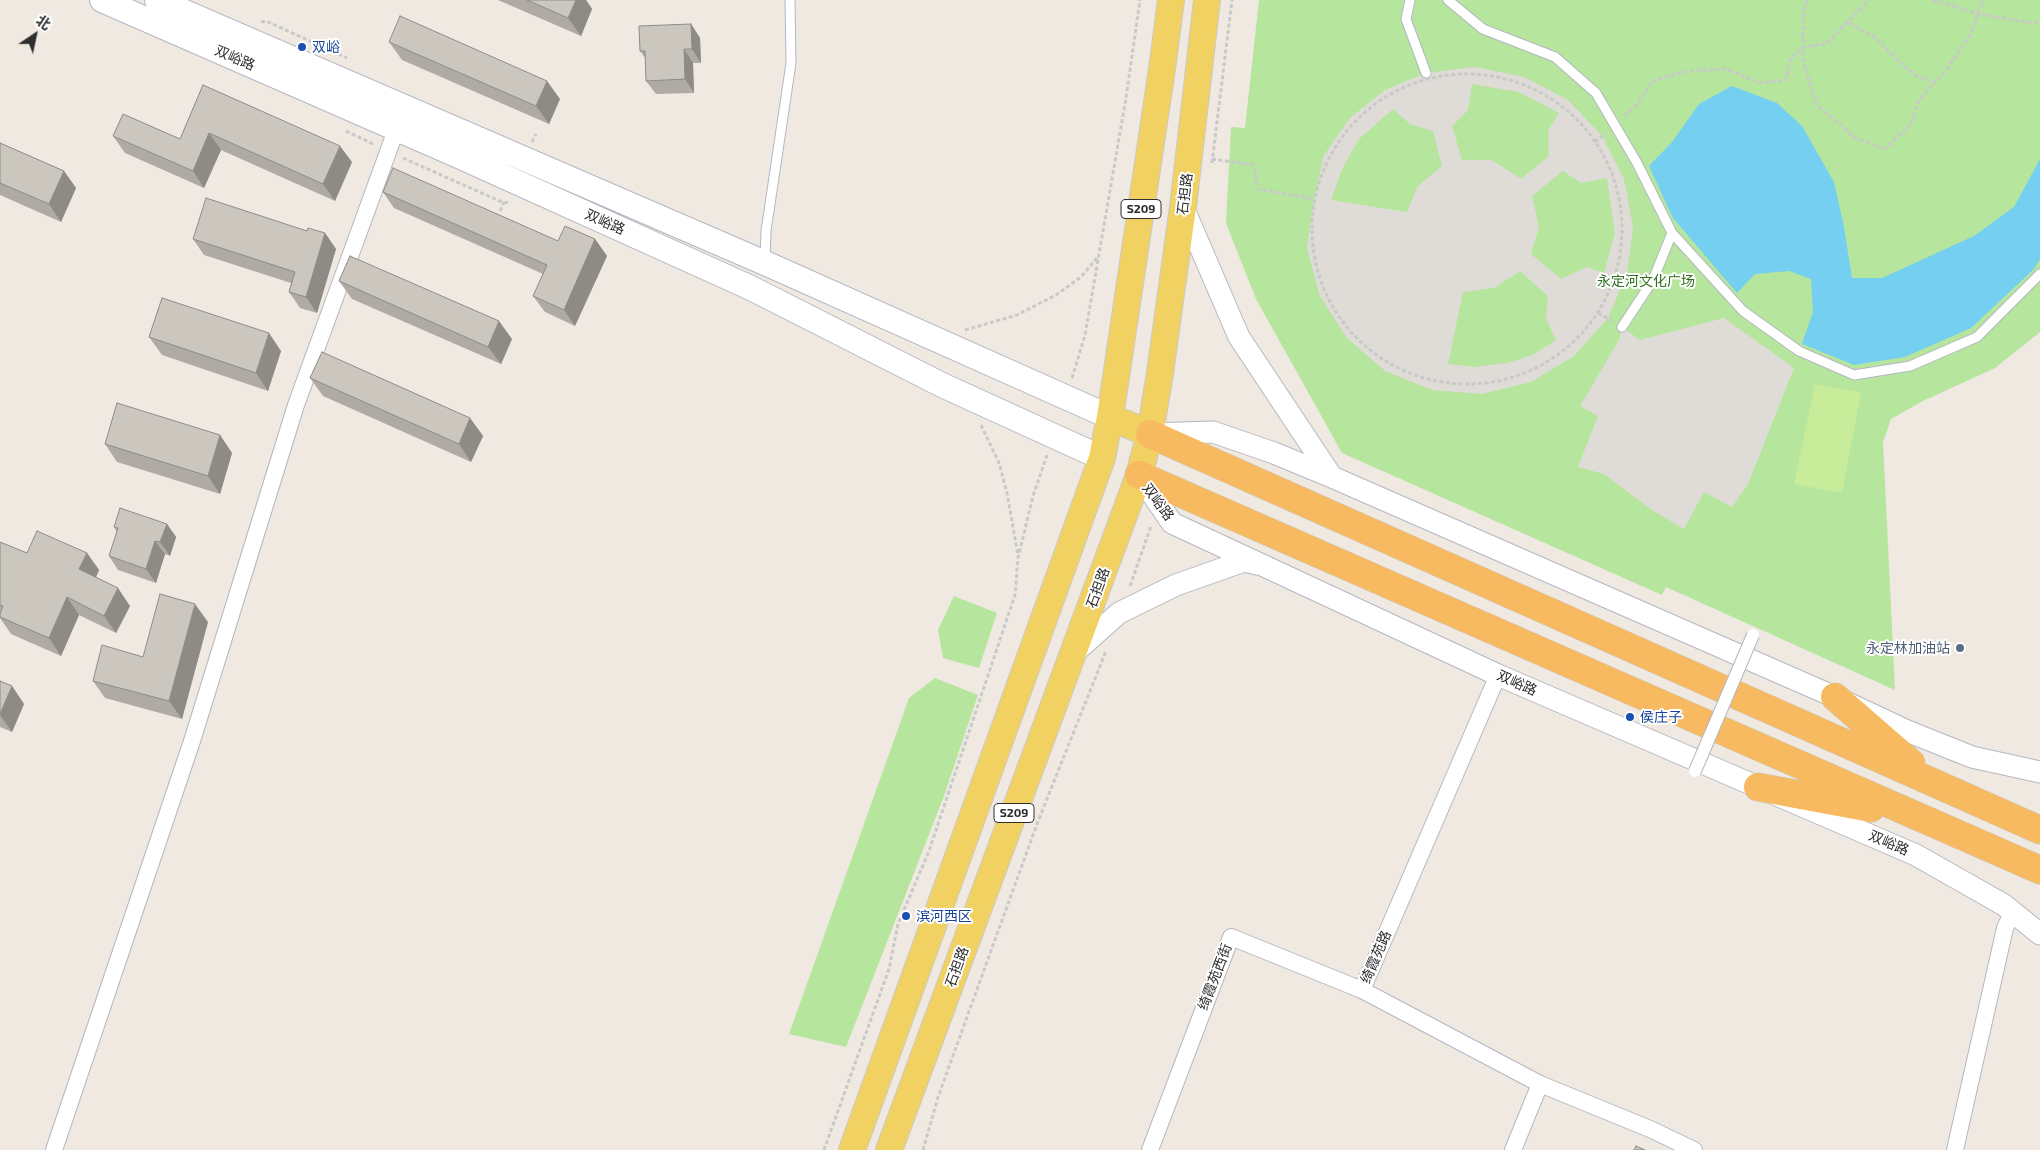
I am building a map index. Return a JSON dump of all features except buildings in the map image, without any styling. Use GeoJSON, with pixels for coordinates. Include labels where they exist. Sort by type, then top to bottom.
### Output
{"type":"FeatureCollection","features":[{"type":"Feature","properties":{"kind":"highway"},"geometry":{"type":"LineString","coordinates":[[1150,434],[2040,830]]}},
{"type":"Feature","properties":{"kind":"highway","name":"双峪路"},"geometry":{"type":"LineString","coordinates":[[1139,475],[2040,870]]}},
{"type":"Feature","properties":{"kind":"highway"},"geometry":{"type":"LineString","coordinates":[[1835,697],[1934,782]]}},
{"type":"Feature","properties":{"kind":"highway"},"geometry":{"type":"LineString","coordinates":[[1758,787],[1920,818]]}},
{"type":"Feature","properties":{"kind":"main road","name":"双峪路"},"geometry":{"type":"LineString","coordinates":[[102,0],[461,157],[751,288],[942,385],[1102,458]]}},
{"type":"Feature","properties":{"kind":"main road","name":"双峪路"},"geometry":{"type":"LineString","coordinates":[[158,0],[765,263],[1110,417]]}},
{"type":"Feature","properties":{"kind":"main road","name":"S209"},"geometry":{"type":"LineString","coordinates":[[852,1150],[1102,458],[1110,417],[1161,79],[1171,0]]}},
{"type":"Feature","properties":{"kind":"main road","name":"石担路"},"geometry":{"type":"LineString","coordinates":[[889,1150],[1139,475],[1150,434],[1183,207],[1207,0]]}},
{"type":"Feature","properties":{"kind":"main road"},"geometry":{"type":"LineString","coordinates":[[1110,417],[1150,434]]}},
{"type":"Feature","properties":{"kind":"main road"},"geometry":{"type":"LineString","coordinates":[[1102,458],[1139,475]]}},
{"type":"Feature","properties":{"kind":"street"},"geometry":{"type":"LineString","coordinates":[[54,1150],[192,741],[296,406],[396,130]]}},
{"type":"Feature","properties":{"kind":"street"},"geometry":{"type":"LineString","coordinates":[[1183,207],[1239,337],[1332,477]]}},
{"type":"Feature","properties":{"kind":"street"},"geometry":{"type":"LineString","coordinates":[[1150,434],[1212,432],[1274,453],[1835,697],[1907,731],[1972,757],[2040,772]]}},
{"type":"Feature","properties":{"kind":"street","name":"双峪路"},"geometry":{"type":"LineString","coordinates":[[1139,475],[1172,522],[1498,675],[1916,855],[2004,905],[2040,934]]}},
{"type":"Feature","properties":{"kind":"street"},"geometry":{"type":"LineString","coordinates":[[1074,654],[1119,613],[1176,585],[1244,561],[1266,566]]}},
{"type":"Feature","properties":{"kind":"street"},"geometry":{"type":"LineString","coordinates":[[1694,771],[1753,635]]}},
{"type":"Feature","properties":{"kind":"street","name":"绮霞苑路"},"geometry":{"type":"LineString","coordinates":[[1498,675],[1362,990],[1540,1084],[1650,1129],[1694,1150]]}},
{"type":"Feature","properties":{"kind":"street"},"geometry":{"type":"LineString","coordinates":[[1955,1150],[2005,928],[2012,911]]}},
{"type":"Feature","properties":{"kind":"street","name":"绮霞苑西街"},"geometry":{"type":"LineString","coordinates":[[1150,1150],[1231,937],[1362,990]]}},
{"type":"Feature","properties":{"kind":"street"},"geometry":{"type":"LineString","coordinates":[[1513,1150],[1540,1084]]}},
{"type":"Feature","properties":{"kind":"lane"},"geometry":{"type":"LineString","coordinates":[[765,263],[766,231],[791,63],[790,0]]}},
{"type":"Feature","properties":{"kind":"lane"},"geometry":{"type":"LineString","coordinates":[[1410,0],[1406,19],[1426,73]]}},
{"type":"Feature","properties":{"kind":"lane"},"geometry":{"type":"LineString","coordinates":[[1448,0],[1483,29],[1555,57],[1596,93],[1638,163],[1672,233],[1743,311],[1799,351],[1854,374],[1910,366],[1977,337],[2040,274]]}},
{"type":"Feature","properties":{"kind":"lane"},"geometry":{"type":"LineString","coordinates":[[1622,327],[1653,280],[1672,233]]}},
{"type":"Feature","properties":{"kind":"path"},"geometry":{"type":"LineString","coordinates":[[1066,397],[1085,334],[1126,98],[1140,0]]}},
{"type":"Feature","properties":{"kind":"path"},"geometry":{"type":"LineString","coordinates":[[1806,0],[1803,16],[1803,62],[1817,105],[1856,138],[1886,149],[1911,124],[1920,98],[1936,82],[1971,33],[1984,0]]}},
{"type":"Feature","properties":{"kind":"path"},"geometry":{"type":"LineString","coordinates":[[1595,142],[1638,104],[1652,81],[1688,71],[1726,69],[1761,83],[1786,80],[1792,59],[1803,47],[1826,44],[1849,23],[1869,0]]}},
{"type":"Feature","properties":{"kind":"path"},"geometry":{"type":"LineString","coordinates":[[1933,0],[1978,14],[2032,24],[2040,22]]}},
{"type":"Feature","properties":{"kind":"path"},"geometry":{"type":"LineString","coordinates":[[1849,23],[1876,38],[1898,62],[1916,76],[1936,82]]}},
{"type":"Feature","properties":{"kind":"path"},"geometry":{"type":"LineString","coordinates":[[1466,74],[1504,79],[1539,92],[1570,114],[1595,142],[1615,183],[1622,227],[1617,272],[1598,313],[1567,349],[1526,374],[1479,384],[1432,381],[1387,363],[1350,332],[1324,292],[1312,246],[1314,199],[1328,157],[1354,122],[1388,95],[1429,78],[1466,74]]}},
{"type":"Feature","properties":{"kind":"path"},"geometry":{"type":"LineString","coordinates":[[1212,159],[1254,164],[1258,189],[1314,199]]}},
{"type":"Feature","properties":{"kind":"path"},"geometry":{"type":"LineString","coordinates":[[935,339],[1017,315],[1056,295],[1081,278],[1098,257]]}},
{"type":"Feature","properties":{"kind":"path"},"geometry":{"type":"LineString","coordinates":[[1598,313],[1608,318]]}},
{"type":"Feature","properties":{"kind":"path"},"geometry":{"type":"LineString","coordinates":[[976,419],[982,426],[998,463],[1007,493],[1018,558]]}},
{"type":"Feature","properties":{"kind":"path"},"geometry":{"type":"LineString","coordinates":[[824,1150],[889,969],[898,924],[929,851],[1015,595],[1018,558],[1032,496],[1054,436]]}},
{"type":"Feature","properties":{"kind":"green space","name":"永定河文化广场"},"geometry":{"type":"Polygon","coordinates":[[[1259,0],[2040,0],[2040,332],[1995,368],[1923,401],[1891,419],[1883,442],[1895,690],[1666,587],[1662,595],[1342,453],[1256,299],[1226,223],[1231,127],[1245,128],[1259,0]]]}},
{"type":"Feature","properties":{"kind":"green space"},"geometry":{"type":"Polygon","coordinates":[[[1815,384],[1861,393],[1842,493],[1794,484],[1815,384]]]}},
{"type":"Feature","properties":{"kind":"green space"},"geometry":{"type":"Polygon","coordinates":[[[954,596],[997,613],[979,668],[943,658],[938,630],[954,596]]]}},
{"type":"Feature","properties":{"kind":"green space"},"geometry":{"type":"Polygon","coordinates":[[[935,678],[978,695],[944,796],[846,1047],[789,1034],[909,698],[935,678]]]}},
{"type":"Feature","properties":{"kind":"shaded area"},"geometry":{"type":"Polygon","coordinates":[[[1475,67],[1524,77],[1568,100],[1602,136],[1624,179],[1633,227],[1627,274],[1608,318],[1574,356],[1531,382],[1482,394],[1432,390],[1385,371],[1347,338],[1320,296],[1307,248],[1314,199],[1324,155],[1350,118],[1385,90],[1426,73],[1475,67]],[[1472,84],[1468,110],[1452,126],[1462,160],[1492,160],[1521,179],[1549,156],[1548,131],[1559,113],[1519,92],[1472,84]],[[1393,109],[1359,139],[1343,167],[1331,200],[1407,212],[1417,187],[1442,166],[1433,131],[1410,124],[1393,109]],[[1563,171],[1532,196],[1539,227],[1531,254],[1561,279],[1587,267],[1604,273],[1615,233],[1607,178],[1581,183],[1563,171]],[[1520,271],[1494,288],[1463,292],[1448,364],[1475,367],[1507,363],[1533,355],[1556,340],[1546,319],[1548,296],[1520,271]]]}},
{"type":"Feature","properties":{"kind":"shaded area"},"geometry":{"type":"Polygon","coordinates":[[[1724,318],[1794,368],[1748,484],[1732,507],[1704,492],[1684,529],[1652,510],[1604,474],[1578,467],[1598,416],[1580,406],[1619,340],[1622,327],[1640,340],[1724,318]]]}},
{"type":"Feature","properties":{"kind":"water"},"geometry":{"type":"Polygon","coordinates":[[[1732,86],[1777,103],[1802,126],[1834,182],[1844,227],[1852,278],[1882,278],[1974,236],[2014,207],[2040,159],[2040,259],[2034,269],[1971,328],[1905,357],[1854,365],[1802,344],[1813,312],[1811,279],[1789,271],[1755,274],[1737,293],[1673,218],[1649,166],[1672,142],[1699,104],[1732,86]]]}},
{"type":"Feature","properties":{"kind":"place","name":"双峪"},"geometry":{"type":"Point","coordinates":[302,47]}},
{"type":"Feature","properties":{"kind":"place","name":"永定林加油站"},"geometry":{"type":"Point","coordinates":[1960,648]}},
{"type":"Feature","properties":{"kind":"place","name":"侯庄子"},"geometry":{"type":"Point","coordinates":[1630,717]}},
{"type":"Feature","properties":{"kind":"place","name":"滨河西区"},"geometry":{"type":"Point","coordinates":[906,916]}}]}
